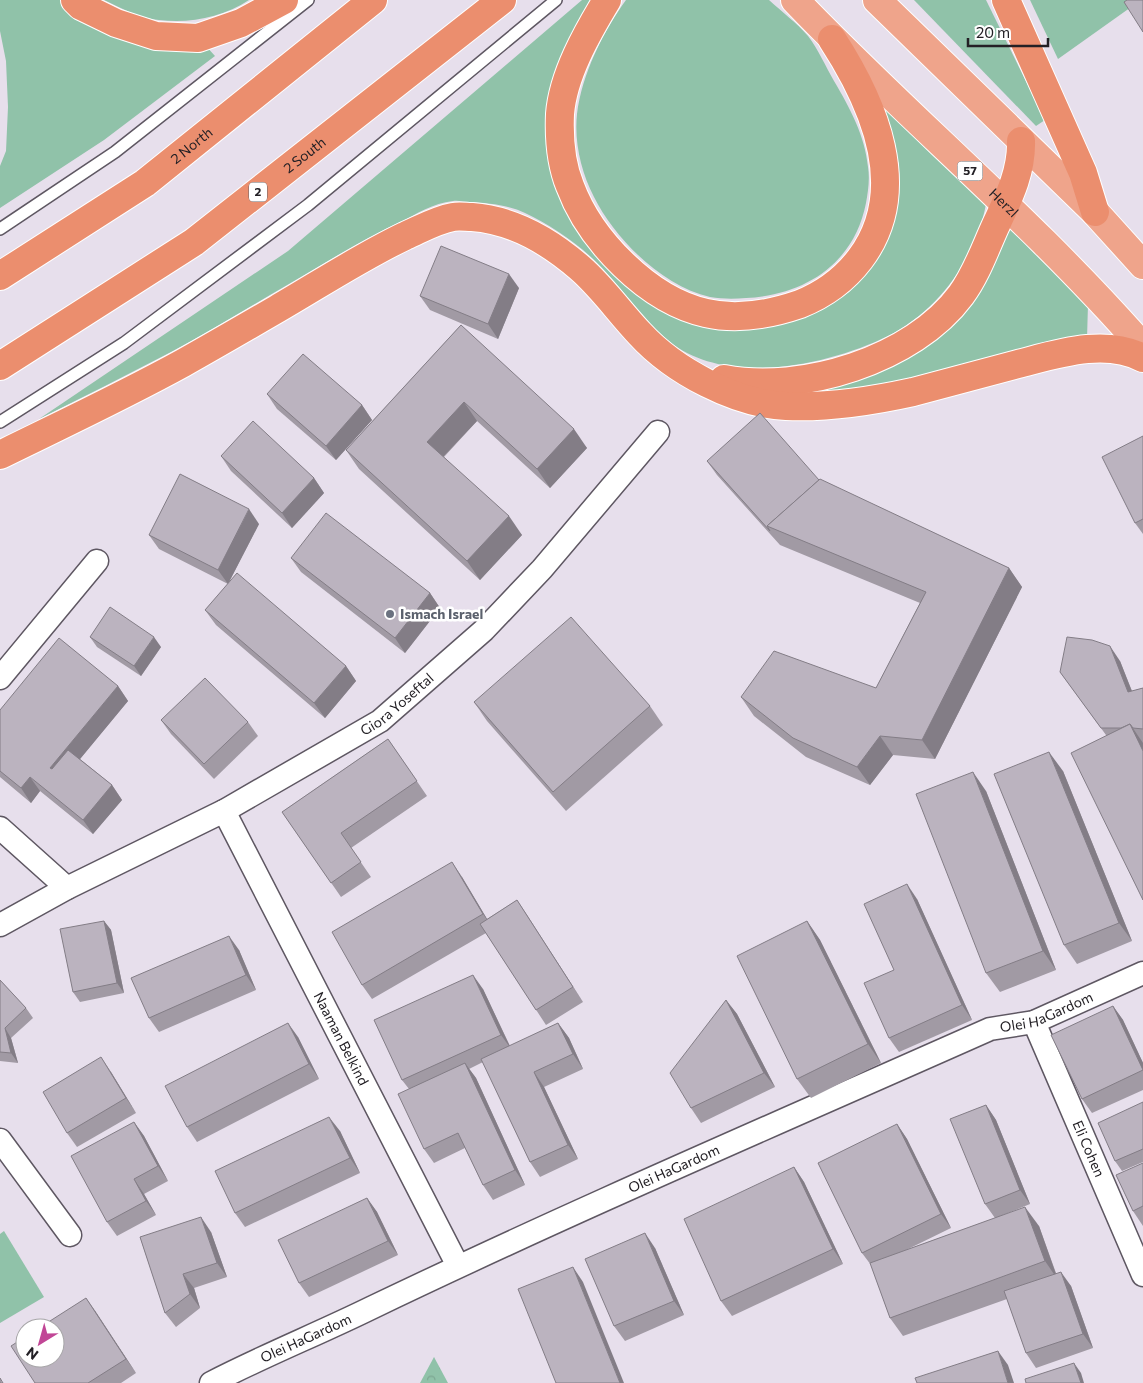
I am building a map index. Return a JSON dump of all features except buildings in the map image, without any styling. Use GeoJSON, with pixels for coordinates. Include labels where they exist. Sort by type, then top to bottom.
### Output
{"type":"FeatureCollection","features":[{"type":"Feature","properties":{"kind":"highway"},"geometry":{"type":"LineString","coordinates":[[75,0],[82,6],[116,23],[156,36],[198,38],[241,24],[284,0]]}},
{"type":"Feature","properties":{"kind":"highway","name":"2 North"},"geometry":{"type":"LineString","coordinates":[[0,276],[145,183],[373,0]]}},
{"type":"Feature","properties":{"kind":"highway","name":"2 South"},"geometry":{"type":"LineString","coordinates":[[0,366],[194,242],[502,0]]}},
{"type":"Feature","properties":{"kind":"highway"},"geometry":{"type":"LineString","coordinates":[[607,0],[585,37],[569,75],[560,113],[561,149],[569,185],[587,221],[630,271],[676,303],[706,313],[729,316],[764,314],[816,298],[840,282],[854,267],[867,250],[879,224],[885,193],[885,166],[878,135],[866,101],[849,66],[832,39]]}},
{"type":"Feature","properties":{"kind":"highway","name":"Herzl"},"geometry":{"type":"LineString","coordinates":[[795,0],[832,39],[1107,306],[1143,347]]}},
{"type":"Feature","properties":{"kind":"highway"},"geometry":{"type":"LineString","coordinates":[[877,0],[1095,212],[1142,263]]}},
{"type":"Feature","properties":{"kind":"highway"},"geometry":{"type":"LineString","coordinates":[[1006,0],[1083,173],[1095,212]]}},
{"type":"Feature","properties":{"kind":"highway"},"geometry":{"type":"LineString","coordinates":[[667,358],[698,374],[738,382],[769,383],[840,372],[878,358],[910,342],[936,322],[961,295],[979,263],[1018,173],[1022,155],[1021,141]]}},
{"type":"Feature","properties":{"kind":"highway"},"geometry":{"type":"LineString","coordinates":[[0,455],[180,364],[282,306],[374,250],[433,222],[455,216],[484,218],[518,226],[546,242],[581,269],[643,338],[667,358],[705,382],[748,400],[784,406],[825,406],[863,402],[913,392],[1054,355],[1086,349],[1121,350],[1143,358]]}},
{"type":"Feature","properties":{"kind":"street","name":"Giora Yoseftal"},"geometry":{"type":"LineString","coordinates":[[0,925],[67,888],[224,811],[380,720],[484,630],[542,569],[658,432]]}},
{"type":"Feature","properties":{"kind":"street"},"geometry":{"type":"LineString","coordinates":[[0,678],[97,561]]}},
{"type":"Feature","properties":{"kind":"street","name":"Naaman Belkind"},"geometry":{"type":"LineString","coordinates":[[224,811],[458,1266]]}},
{"type":"Feature","properties":{"kind":"street"},"geometry":{"type":"LineString","coordinates":[[0,828],[67,888]]}},
{"type":"Feature","properties":{"kind":"street","name":"Olei HaGardom"},"geometry":{"type":"LineString","coordinates":[[211,1383],[458,1266],[990,1029],[1034,1022],[1143,973]]}},
{"type":"Feature","properties":{"kind":"street","name":"Eli Cohen"},"geometry":{"type":"LineString","coordinates":[[1034,1022],[1143,1275]]}},
{"type":"Feature","properties":{"kind":"street"},"geometry":{"type":"LineString","coordinates":[[0,1140],[70,1235]]}},
{"type":"Feature","properties":{"kind":"lane"},"geometry":{"type":"LineString","coordinates":[[0,229],[115,152],[308,0]]}},
{"type":"Feature","properties":{"kind":"lane"},"geometry":{"type":"LineString","coordinates":[[0,422],[124,343],[308,205],[556,0]]}},
{"type":"Feature","properties":{"kind":"green space"},"geometry":{"type":"Polygon","coordinates":[[[0,0],[66,0],[205,45],[215,56],[104,140],[0,208],[0,166],[6,151],[8,107],[6,61],[0,31],[0,0]]]}},
{"type":"Feature","properties":{"kind":"green space"},"geometry":{"type":"Polygon","coordinates":[[[104,0],[249,0],[228,11],[206,18],[171,21],[138,15],[104,0]]]}},
{"type":"Feature","properties":{"kind":"green space"},"geometry":{"type":"Polygon","coordinates":[[[582,0],[591,0],[573,31],[556,70],[557,189],[576,228],[602,261],[642,296],[670,315],[703,326],[729,329],[766,327],[795,320],[822,310],[849,292],[879,256],[892,228],[898,194],[899,164],[870,97],[865,79],[986,204],[974,244],[952,281],[923,313],[888,336],[864,346],[838,355],[780,367],[751,368],[723,365],[697,358],[674,345],[652,325],[592,258],[551,227],[519,210],[505,206],[459,201],[446,202],[425,209],[367,239],[184,345],[39,419],[288,251],[582,0]]]}},
{"type":"Feature","properties":{"kind":"green space"},"geometry":{"type":"Polygon","coordinates":[[[626,0],[769,0],[808,36],[819,52],[856,123],[864,144],[869,172],[867,199],[860,224],[850,243],[838,259],[824,272],[807,283],[768,296],[737,299],[710,297],[675,283],[658,272],[642,259],[614,229],[594,197],[585,177],[578,146],[576,125],[584,84],[595,54],[609,26],[626,0]]]}},
{"type":"Feature","properties":{"kind":"green space"},"geometry":{"type":"Polygon","coordinates":[[[914,0],[986,0],[1045,120],[1036,126],[914,0]]]}},
{"type":"Feature","properties":{"kind":"green space"},"geometry":{"type":"Polygon","coordinates":[[[1030,0],[1141,0],[1058,59],[1030,0]]]}},
{"type":"Feature","properties":{"kind":"green space"},"geometry":{"type":"Polygon","coordinates":[[[1008,220],[1088,304],[1087,339],[911,381],[824,394],[752,389],[897,364],[954,325],[987,280],[1008,220]]]}},
{"type":"Feature","properties":{"kind":"green space"},"geometry":{"type":"Polygon","coordinates":[[[4,1231],[44,1297],[0,1323],[0,1234],[4,1231]]]}},
{"type":"Feature","properties":{"kind":"green space"},"geometry":{"type":"Polygon","coordinates":[[[434,1357],[448,1383],[420,1383],[434,1357]]]}},
{"type":"Feature","properties":{"kind":"place","name":"Ismach Israel"},"geometry":{"type":"Point","coordinates":[390,614]}}]}
